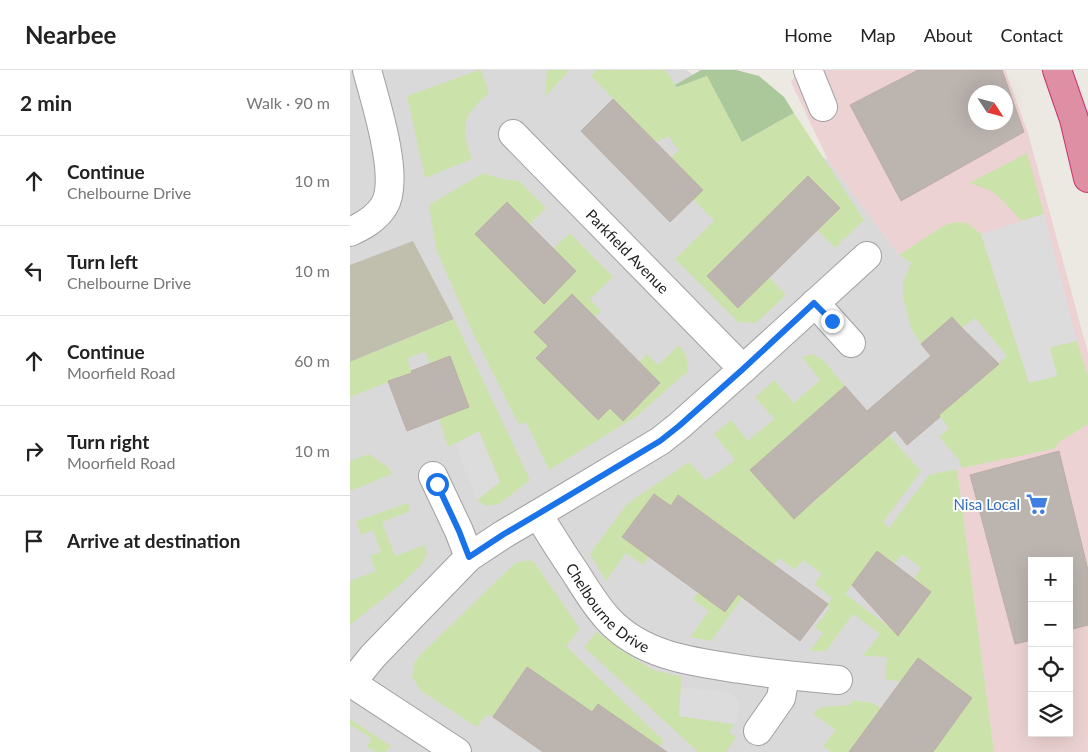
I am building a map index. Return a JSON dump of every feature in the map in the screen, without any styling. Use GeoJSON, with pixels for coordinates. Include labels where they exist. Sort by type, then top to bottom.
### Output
{"type":"FeatureCollection","features":[{"type":"Feature","properties":{"kind":"highway"},"geometry":{"type":"LineString","coordinates":[[1057,70],[1074,119],[1088,178]]}},
{"type":"Feature","properties":{"kind":"street"},"geometry":{"type":"LineString","coordinates":[[352,231],[372,220],[384,206],[389,189],[388,154],[367,70]]}},
{"type":"Feature","properties":{"kind":"street"},"geometry":{"type":"LineString","coordinates":[[808,70],[823,107]]}},
{"type":"Feature","properties":{"kind":"street","name":"Parkfield Avenue"},"geometry":{"type":"LineString","coordinates":[[513,134],[743,369]]}},
{"type":"Feature","properties":{"kind":"street"},"geometry":{"type":"LineString","coordinates":[[457,752],[351,682],[372,656],[469,557],[660,441],[743,369],[867,256]]}},
{"type":"Feature","properties":{"kind":"street"},"geometry":{"type":"LineString","coordinates":[[814,303],[851,342]]}},
{"type":"Feature","properties":{"kind":"street"},"geometry":{"type":"LineString","coordinates":[[433,476],[469,557]]}},
{"type":"Feature","properties":{"kind":"street","name":"Chelbourne Drive"},"geometry":{"type":"LineString","coordinates":[[538,514],[591,598],[608,620],[628,637],[671,657],[785,676],[838,680]]}},
{"type":"Feature","properties":{"kind":"street"},"geometry":{"type":"LineString","coordinates":[[758,731],[781,698],[785,676]]}},
{"type":"Feature","properties":{"kind":"shaded area"},"geometry":{"type":"Polygon","coordinates":[[[350,70],[686,70],[828,160],[899,255],[911,263],[1022,359],[1053,449],[957,469],[994,752],[350,752],[350,70]]]}},
{"type":"Feature","properties":{"kind":"shaded area"},"geometry":{"type":"Polygon","coordinates":[[[799,70],[1005,70],[1010,85],[968,85],[968,130],[1013,130],[1013,92],[1028,133],[1088,353],[1088,752],[994,752],[957,469],[1000,460],[1022,360],[911,263],[899,255],[828,160],[791,82],[799,70]]]}},
{"type":"Feature","properties":{"kind":"shaded area"},"geometry":{"type":"Polygon","coordinates":[[[1044,214],[1077,341],[1050,347],[1057,376],[1029,383],[981,234],[1044,214]]]}},
{"type":"Feature","properties":{"kind":"shaded area"},"geometry":{"type":"Polygon","coordinates":[[[413,241],[454,319],[350,362],[350,265],[413,241]]]}},
{"type":"Feature","properties":{"kind":"shaded area"},"geometry":{"type":"Polygon","coordinates":[[[479,431],[500,482],[477,500],[455,444],[479,431]]]}},
{"type":"Feature","properties":{"kind":"shaded area"},"geometry":{"type":"Polygon","coordinates":[[[681,687],[727,692],[736,698],[740,705],[734,724],[679,716],[681,687]]]}},
{"type":"Feature","properties":{"kind":"green space"},"geometry":{"type":"Polygon","coordinates":[[[481,70],[489,93],[473,109],[466,122],[466,138],[472,159],[425,178],[407,96],[481,70]]]}},
{"type":"Feature","properties":{"kind":"green space"},"geometry":{"type":"Polygon","coordinates":[[[547,70],[568,70],[545,97],[547,70]]]}},
{"type":"Feature","properties":{"kind":"green space"},"geometry":{"type":"Polygon","coordinates":[[[596,70],[665,70],[677,87],[707,76],[743,142],[794,113],[864,220],[835,248],[817,230],[839,208],[808,176],[738,308],[769,277],[786,295],[756,323],[738,322],[675,259],[714,221],[693,199],[682,170],[671,158],[679,150],[669,136],[656,142],[591,76],[596,70]]]}},
{"type":"Feature","properties":{"kind":"green space"},"geometry":{"type":"Polygon","coordinates":[[[701,70],[736,70],[759,76],[784,97],[794,113],[742,142],[707,76],[677,87],[675,85],[701,70]]]}},
{"type":"Feature","properties":{"kind":"green space"},"geometry":{"type":"Polygon","coordinates":[[[1027,153],[1044,214],[1021,221],[992,191],[969,183],[1027,153]]]}},
{"type":"Feature","properties":{"kind":"green space"},"geometry":{"type":"Polygon","coordinates":[[[483,173],[501,179],[519,181],[546,208],[529,225],[553,249],[570,233],[613,277],[590,299],[601,311],[595,317],[548,346],[536,357],[555,377],[592,389],[579,402],[597,420],[610,408],[623,421],[660,384],[639,362],[647,354],[658,365],[679,345],[687,360],[688,371],[637,416],[549,470],[526,422],[519,425],[471,329],[436,249],[429,205],[483,173]]]}},
{"type":"Feature","properties":{"kind":"green space"},"geometry":{"type":"Polygon","coordinates":[[[954,222],[967,223],[981,234],[1022,359],[1050,347],[1077,341],[1088,377],[1088,424],[1061,441],[1053,449],[962,468],[959,460],[939,437],[949,428],[939,415],[1007,356],[975,318],[962,328],[952,317],[921,344],[911,328],[903,297],[903,282],[911,263],[899,255],[943,226],[954,222]]]}},
{"type":"Feature","properties":{"kind":"green space"},"geometry":{"type":"Polygon","coordinates":[[[454,319],[530,480],[499,504],[486,506],[477,500],[500,482],[479,432],[448,447],[439,419],[469,407],[450,356],[430,364],[425,352],[407,358],[412,373],[350,397],[350,362],[454,319]]]}},
{"type":"Feature","properties":{"kind":"green space"},"geometry":{"type":"Polygon","coordinates":[[[813,354],[824,361],[845,386],[750,470],[785,509],[800,496],[809,506],[828,489],[819,479],[880,426],[921,471],[883,522],[889,528],[929,475],[957,469],[994,752],[831,752],[823,746],[836,730],[813,714],[819,708],[851,705],[853,700],[873,703],[897,721],[901,682],[885,679],[887,657],[863,656],[880,634],[853,614],[826,651],[810,651],[823,633],[815,627],[830,608],[827,605],[832,598],[814,584],[822,574],[803,560],[795,570],[779,558],[747,601],[742,598],[711,641],[690,637],[709,611],[693,600],[698,592],[678,496],[671,506],[654,494],[623,537],[649,556],[643,565],[626,553],[606,581],[590,554],[627,504],[689,462],[706,480],[735,460],[714,434],[731,420],[748,441],[774,419],[755,397],[774,380],[794,403],[820,380],[802,357],[813,354]],[[877,551],[845,594],[899,634],[931,592],[914,578],[921,568],[902,554],[894,564],[877,551]]]}},
{"type":"Feature","properties":{"kind":"green space"},"geometry":{"type":"Polygon","coordinates":[[[369,454],[388,467],[392,474],[350,491],[350,461],[369,454]]]}},
{"type":"Feature","properties":{"kind":"green space"},"geometry":{"type":"Polygon","coordinates":[[[408,503],[410,511],[382,522],[395,556],[425,545],[427,554],[421,565],[399,586],[350,625],[350,581],[376,571],[370,556],[381,552],[373,530],[361,535],[356,521],[408,503]]]}},
{"type":"Feature","properties":{"kind":"green space"},"geometry":{"type":"Polygon","coordinates":[[[528,560],[534,562],[580,629],[566,646],[664,741],[659,747],[598,704],[592,712],[527,668],[493,717],[487,714],[477,727],[421,691],[412,677],[414,663],[420,655],[515,563],[528,560]]]}},
{"type":"Feature","properties":{"kind":"green space"},"geometry":{"type":"Polygon","coordinates":[[[597,632],[630,656],[654,670],[682,677],[679,716],[734,724],[729,732],[736,737],[726,752],[698,752],[584,647],[597,632]]]}},
{"type":"Feature","properties":{"kind":"green space"},"geometry":{"type":"Polygon","coordinates":[[[350,719],[391,746],[386,752],[376,752],[367,746],[371,738],[350,725],[350,719]]]}},
{"type":"Feature","properties":{"kind":"building"},"geometry":{"type":"Polygon","coordinates":[[[918,70],[1002,70],[1007,85],[968,85],[968,130],[1013,130],[1013,101],[1024,132],[901,201],[850,105],[918,70]]]}},
{"type":"Feature","properties":{"kind":"building"},"geometry":{"type":"Polygon","coordinates":[[[613,99],[703,190],[670,222],[581,131],[613,99]]]}},
{"type":"Feature","properties":{"kind":"building"},"geometry":{"type":"Polygon","coordinates":[[[808,176],[840,208],[738,308],[707,276],[808,176]]]}},
{"type":"Feature","properties":{"kind":"building"},"geometry":{"type":"Polygon","coordinates":[[[507,202],[576,271],[544,304],[475,234],[507,202]]]}},
{"type":"Feature","properties":{"kind":"building"},"geometry":{"type":"Polygon","coordinates":[[[572,294],[660,383],[623,421],[610,408],[598,420],[536,358],[548,346],[534,332],[572,294]]]}},
{"type":"Feature","properties":{"kind":"building"},"geometry":{"type":"Polygon","coordinates":[[[952,317],[999,364],[907,445],[895,430],[794,519],[750,470],[845,386],[867,411],[931,356],[921,344],[952,317]]]}},
{"type":"Feature","properties":{"kind":"building"},"geometry":{"type":"Polygon","coordinates":[[[450,356],[469,407],[407,431],[388,381],[412,373],[411,371],[450,356]]]}},
{"type":"Feature","properties":{"kind":"building"},"geometry":{"type":"Polygon","coordinates":[[[1059,451],[1088,570],[1088,625],[1073,629],[1073,557],[1028,557],[1028,641],[1015,644],[970,475],[1059,451]]]}},
{"type":"Feature","properties":{"kind":"building"},"geometry":{"type":"Polygon","coordinates":[[[654,494],[671,506],[678,495],[828,604],[800,641],[738,594],[725,612],[622,537],[654,494]]]}},
{"type":"Feature","properties":{"kind":"building"},"geometry":{"type":"Polygon","coordinates":[[[877,551],[931,592],[898,636],[852,585],[877,551]]]}},
{"type":"Feature","properties":{"kind":"building"},"geometry":{"type":"Polygon","coordinates":[[[918,658],[972,698],[933,752],[849,752],[918,658]]]}},
{"type":"Feature","properties":{"kind":"building"},"geometry":{"type":"Polygon","coordinates":[[[527,667],[592,712],[598,704],[667,752],[543,752],[493,717],[527,667]]]}},
{"type":"Feature","properties":{"kind":"place","name":"Nisa Local"},"geometry":{"type":"Point","coordinates":[1037,504]}},
{"type":"Feature","properties":{"kind":"route"},"geometry":{"type":"LineString","coordinates":[[437,484],[469,557],[660,441],[743,369],[814,303],[832,321]]}}]}
